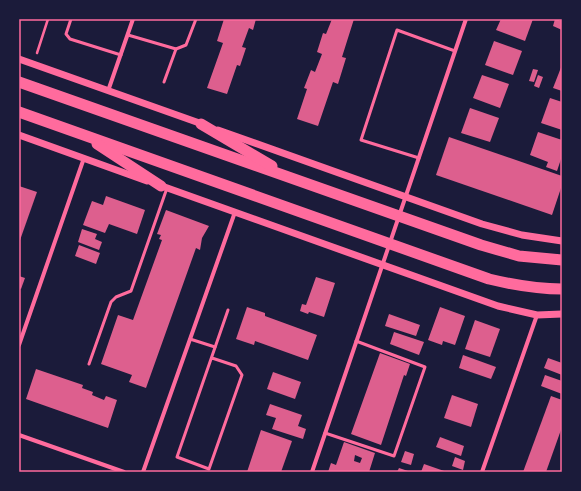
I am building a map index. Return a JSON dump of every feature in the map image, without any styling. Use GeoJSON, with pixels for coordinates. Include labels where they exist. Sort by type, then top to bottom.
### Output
{"type":"FeatureCollection","features":[{"type":"Feature","properties":{"kind":"highway"},"geometry":{"type":"LineString","coordinates":[[19,82],[399,216],[519,256],[562,260]]}},
{"type":"Feature","properties":{"kind":"highway"},"geometry":{"type":"LineString","coordinates":[[19,112],[489,279],[517,286],[538,289],[562,289]]}},
{"type":"Feature","properties":{"kind":"highway"},"geometry":{"type":"LineString","coordinates":[[201,124],[293,179]]}},
{"type":"Feature","properties":{"kind":"highway"},"geometry":{"type":"LineString","coordinates":[[81,134],[164,187]]}},
{"type":"Feature","properties":{"kind":"street"},"geometry":{"type":"LineString","coordinates":[[108,90],[133,19]]}},
{"type":"Feature","properties":{"kind":"street"},"geometry":{"type":"LineString","coordinates":[[312,472],[466,19]]}},
{"type":"Feature","properties":{"kind":"street"},"geometry":{"type":"LineString","coordinates":[[19,59],[482,224],[522,235],[562,241]]}},
{"type":"Feature","properties":{"kind":"street"},"geometry":{"type":"LineString","coordinates":[[19,135],[498,306],[537,315],[562,314]]}},
{"type":"Feature","properties":{"kind":"street"},"geometry":{"type":"LineString","coordinates":[[19,345],[84,158]]}},
{"type":"Feature","properties":{"kind":"street"},"geometry":{"type":"LineString","coordinates":[[144,472],[235,212]]}},
{"type":"Feature","properties":{"kind":"street"},"geometry":{"type":"LineString","coordinates":[[482,472],[537,315]]}},
{"type":"Feature","properties":{"kind":"street"},"geometry":{"type":"LineString","coordinates":[[19,435],[124,472]]}},
{"type":"Feature","properties":{"kind":"lane"},"geometry":{"type":"LineString","coordinates":[[71,19],[66,34],[70,39],[121,55]]}},
{"type":"Feature","properties":{"kind":"lane"},"geometry":{"type":"LineString","coordinates":[[128,35],[176,49],[186,45],[196,19]]}},
{"type":"Feature","properties":{"kind":"lane"},"geometry":{"type":"LineString","coordinates":[[419,158],[361,140],[397,30],[455,51]]}},
{"type":"Feature","properties":{"kind":"lane"},"geometry":{"type":"LineString","coordinates":[[164,82],[176,49]]}},
{"type":"Feature","properties":{"kind":"lane"},"geometry":{"type":"LineString","coordinates":[[89,364],[111,302],[116,297],[131,291],[164,187]]}},
{"type":"Feature","properties":{"kind":"lane"},"geometry":{"type":"LineString","coordinates":[[212,358],[236,366],[242,376],[209,469],[177,458],[228,310]]}},
{"type":"Feature","properties":{"kind":"lane"},"geometry":{"type":"LineString","coordinates":[[190,339],[215,347]]}},
{"type":"Feature","properties":{"kind":"lane"},"geometry":{"type":"LineString","coordinates":[[325,433],[394,456],[425,367],[356,341]]}},
{"type":"Feature","properties":{"kind":"path"},"geometry":{"type":"LineString","coordinates":[[37,53],[48,19]]}},
{"type":"Feature","properties":{"kind":"building"},"geometry":{"type":"Polygon","coordinates":[[[224,19],[256,19],[253,30],[249,28],[242,47],[246,48],[240,66],[237,65],[227,94],[207,88],[223,43],[217,41],[224,19]]]}},
{"type":"Feature","properties":{"kind":"building"},"geometry":{"type":"Polygon","coordinates":[[[332,19],[354,19],[342,57],[346,58],[338,84],[333,82],[318,126],[297,119],[307,89],[304,88],[311,70],[315,72],[322,54],[317,52],[323,33],[326,34],[332,19]]]}},
{"type":"Feature","properties":{"kind":"building"},"geometry":{"type":"Polygon","coordinates":[[[501,19],[533,19],[525,41],[496,30],[501,19]]]}},
{"type":"Feature","properties":{"kind":"building"},"geometry":{"type":"Polygon","coordinates":[[[555,19],[562,21],[562,30],[553,26],[555,19]]]}},
{"type":"Feature","properties":{"kind":"building"},"geometry":{"type":"Polygon","coordinates":[[[494,41],[522,51],[513,75],[485,65],[494,41]]]}},
{"type":"Feature","properties":{"kind":"building"},"geometry":{"type":"Polygon","coordinates":[[[562,65],[562,91],[553,88],[562,65]]]}},
{"type":"Feature","properties":{"kind":"building"},"geometry":{"type":"Polygon","coordinates":[[[533,69],[538,70],[534,82],[529,81],[533,69]]]}},
{"type":"Feature","properties":{"kind":"building"},"geometry":{"type":"Polygon","coordinates":[[[482,75],[509,84],[500,108],[473,98],[482,75]]]}},
{"type":"Feature","properties":{"kind":"building"},"geometry":{"type":"Polygon","coordinates":[[[538,75],[543,77],[539,88],[534,86],[538,75]]]}},
{"type":"Feature","properties":{"kind":"building"},"geometry":{"type":"Polygon","coordinates":[[[550,98],[562,102],[562,130],[541,123],[550,98]]]}},
{"type":"Feature","properties":{"kind":"building"},"geometry":{"type":"Polygon","coordinates":[[[470,108],[499,118],[490,142],[461,133],[470,108]]]}},
{"type":"Feature","properties":{"kind":"building"},"geometry":{"type":"Polygon","coordinates":[[[538,132],[562,140],[562,156],[557,171],[546,167],[548,162],[530,155],[538,132]]]}},
{"type":"Feature","properties":{"kind":"building"},"geometry":{"type":"Polygon","coordinates":[[[449,137],[562,176],[562,185],[552,215],[436,175],[449,137]]]}},
{"type":"Feature","properties":{"kind":"building"},"geometry":{"type":"Polygon","coordinates":[[[19,186],[37,192],[19,243],[19,186]]]}},
{"type":"Feature","properties":{"kind":"building"},"geometry":{"type":"Polygon","coordinates":[[[106,196],[145,210],[137,234],[109,224],[105,233],[83,225],[92,201],[103,205],[106,196]]]}},
{"type":"Feature","properties":{"kind":"building"},"geometry":{"type":"Polygon","coordinates":[[[166,210],[209,226],[202,238],[200,250],[196,248],[146,388],[129,382],[132,375],[101,364],[118,315],[133,320],[162,240],[159,239],[161,235],[157,234],[166,210]]]}},
{"type":"Feature","properties":{"kind":"building"},"geometry":{"type":"Polygon","coordinates":[[[82,229],[97,234],[95,239],[102,242],[99,250],[78,242],[82,229]]]}},
{"type":"Feature","properties":{"kind":"building"},"geometry":{"type":"Polygon","coordinates":[[[79,245],[100,253],[96,264],[75,256],[79,245]]]}},
{"type":"Feature","properties":{"kind":"building"},"geometry":{"type":"Polygon","coordinates":[[[19,276],[25,278],[21,289],[19,288],[19,276]]]}},
{"type":"Feature","properties":{"kind":"building"},"geometry":{"type":"Polygon","coordinates":[[[316,277],[335,283],[324,317],[309,312],[308,314],[300,311],[302,304],[306,305],[316,277]]]}},
{"type":"Feature","properties":{"kind":"building"},"geometry":{"type":"Polygon","coordinates":[[[247,307],[265,313],[265,316],[317,335],[308,360],[255,341],[254,345],[236,339],[247,307]]]}},
{"type":"Feature","properties":{"kind":"building"},"geometry":{"type":"Polygon","coordinates":[[[440,307],[465,316],[455,345],[443,341],[442,345],[428,340],[440,307]]]}},
{"type":"Feature","properties":{"kind":"building"},"geometry":{"type":"Polygon","coordinates":[[[389,314],[420,325],[416,336],[385,326],[389,314]]]}},
{"type":"Feature","properties":{"kind":"building"},"geometry":{"type":"Polygon","coordinates":[[[475,320],[500,329],[490,357],[465,349],[475,320]]]}},
{"type":"Feature","properties":{"kind":"building"},"geometry":{"type":"Polygon","coordinates":[[[394,332],[424,342],[419,355],[390,344],[394,332]]]}},
{"type":"Feature","properties":{"kind":"building"},"geometry":{"type":"Polygon","coordinates":[[[380,353],[410,364],[406,376],[404,375],[381,445],[351,434],[380,353]]]}},
{"type":"Feature","properties":{"kind":"building"},"geometry":{"type":"Polygon","coordinates":[[[463,355],[496,367],[491,379],[459,368],[463,355]]]}},
{"type":"Feature","properties":{"kind":"building"},"geometry":{"type":"Polygon","coordinates":[[[548,358],[562,363],[562,375],[544,368],[548,358]]]}},
{"type":"Feature","properties":{"kind":"building"},"geometry":{"type":"Polygon","coordinates":[[[36,369],[83,385],[82,388],[93,392],[92,395],[104,400],[106,396],[117,400],[108,428],[26,399],[36,369]]]}},
{"type":"Feature","properties":{"kind":"building"},"geometry":{"type":"Polygon","coordinates":[[[273,372],[301,382],[295,399],[267,389],[273,372]]]}},
{"type":"Feature","properties":{"kind":"building"},"geometry":{"type":"Polygon","coordinates":[[[545,375],[562,381],[562,394],[541,386],[545,375]]]}},
{"type":"Feature","properties":{"kind":"building"},"geometry":{"type":"Polygon","coordinates":[[[452,395],[478,404],[471,427],[444,418],[452,395]]]}},
{"type":"Feature","properties":{"kind":"building"},"geometry":{"type":"Polygon","coordinates":[[[551,396],[562,400],[562,427],[546,472],[523,472],[551,396]]]}},
{"type":"Feature","properties":{"kind":"building"},"geometry":{"type":"Polygon","coordinates":[[[270,404],[302,415],[298,426],[306,429],[303,439],[272,429],[276,418],[266,415],[270,404]]]}},
{"type":"Feature","properties":{"kind":"building"},"geometry":{"type":"Polygon","coordinates":[[[261,430],[292,441],[281,472],[247,472],[261,430]]]}},
{"type":"Feature","properties":{"kind":"building"},"geometry":{"type":"Polygon","coordinates":[[[440,437],[464,446],[461,456],[436,447],[440,437]]]}},
{"type":"Feature","properties":{"kind":"building"},"geometry":{"type":"Polygon","coordinates":[[[344,442],[375,453],[369,472],[328,472],[331,463],[336,465],[344,442]],[[355,455],[354,461],[360,463],[362,458],[355,455]]]}},
{"type":"Feature","properties":{"kind":"building"},"geometry":{"type":"Polygon","coordinates":[[[405,451],[414,454],[411,465],[401,462],[405,451]]]}},
{"type":"Feature","properties":{"kind":"building"},"geometry":{"type":"Polygon","coordinates":[[[455,457],[465,461],[463,470],[452,466],[455,457]]]}},
{"type":"Feature","properties":{"kind":"building"},"geometry":{"type":"Polygon","coordinates":[[[424,464],[447,472],[421,472],[424,464]]]}},
{"type":"Feature","properties":{"kind":"building"},"geometry":{"type":"Polygon","coordinates":[[[399,468],[411,472],[397,472],[399,468]]]}}]}
